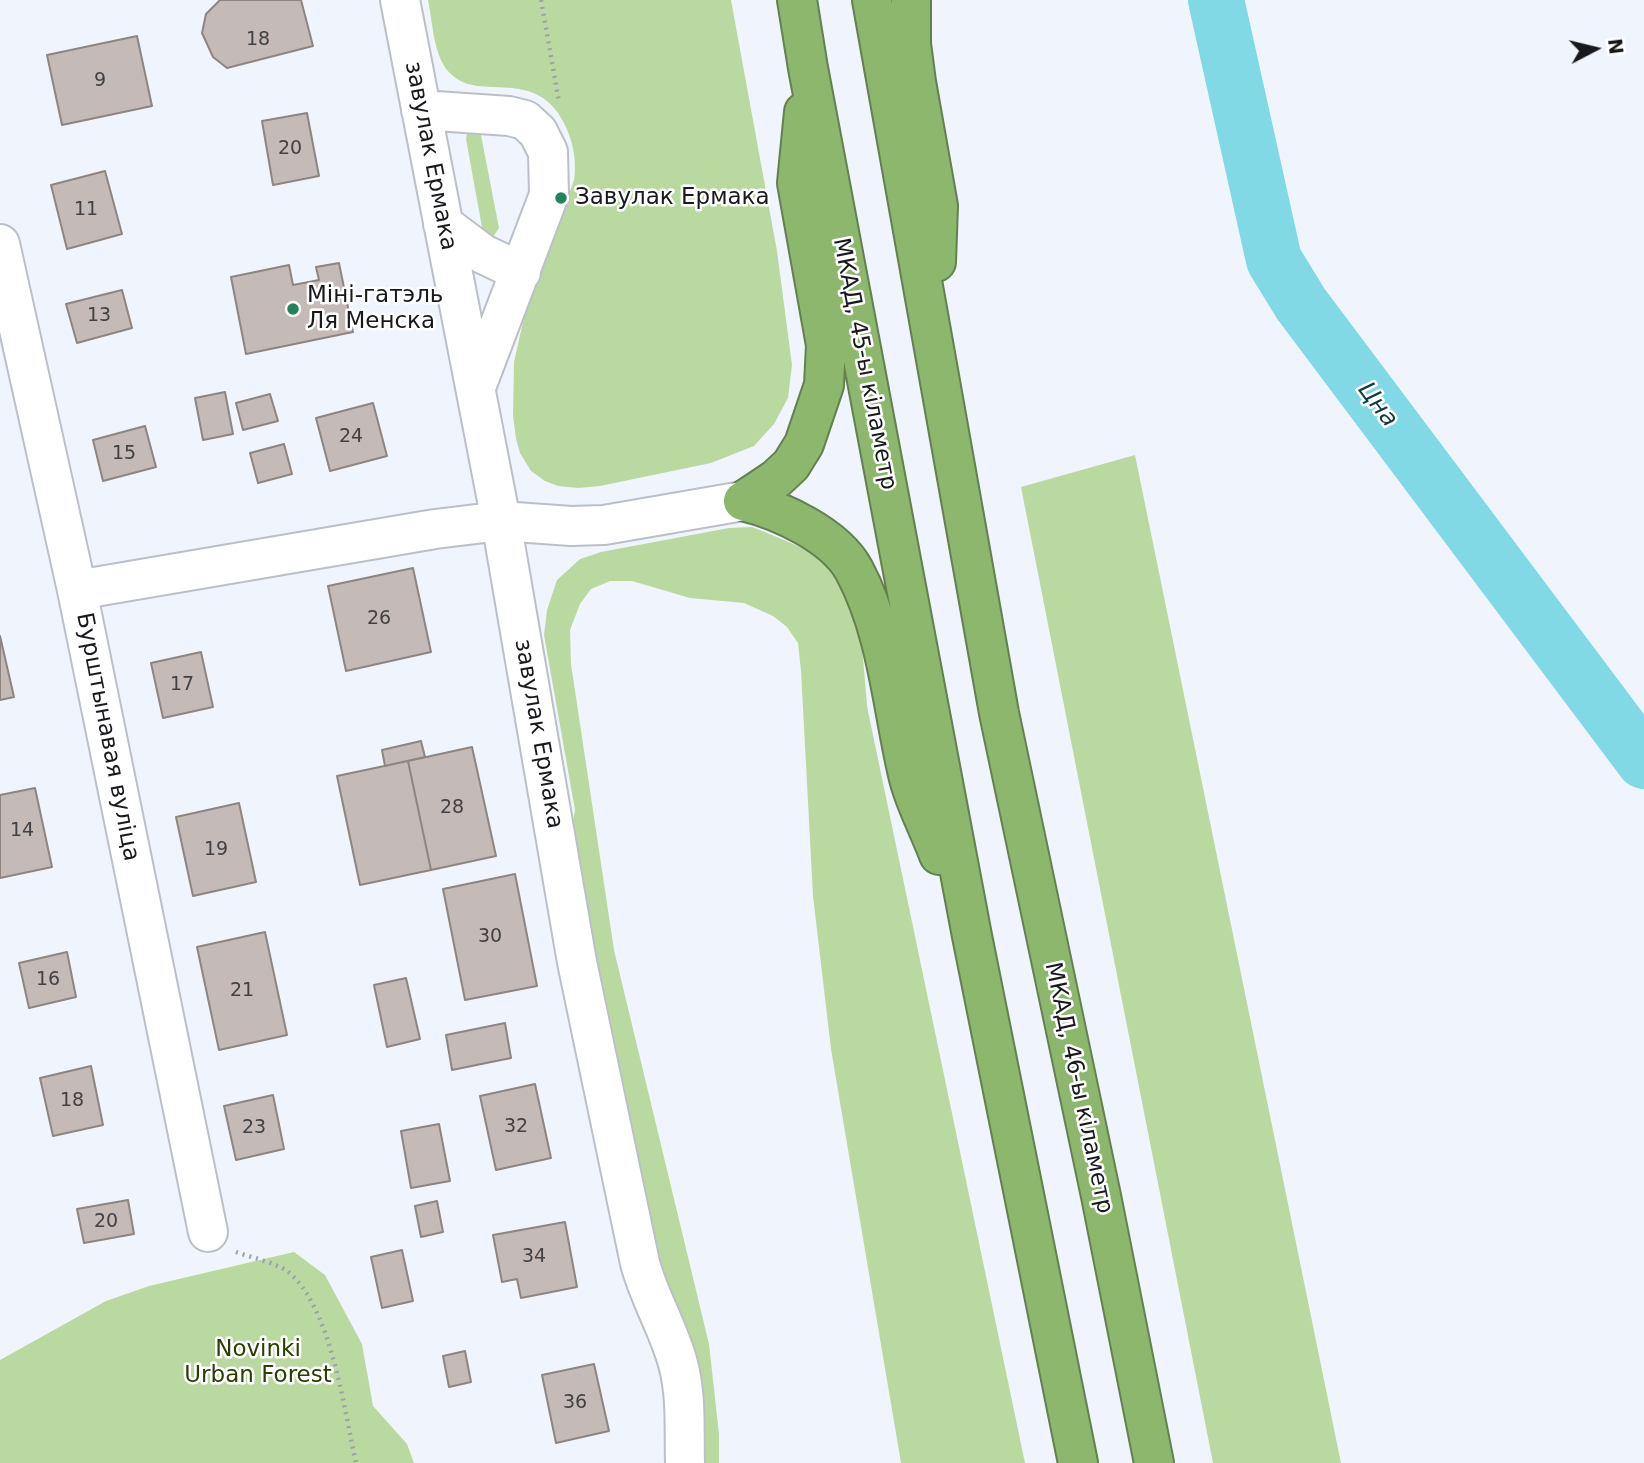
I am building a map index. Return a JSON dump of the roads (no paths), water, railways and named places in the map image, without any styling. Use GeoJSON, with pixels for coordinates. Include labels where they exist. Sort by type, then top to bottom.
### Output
{"type":"FeatureCollection","features":[{"type":"Feature","properties":{"kind":"highway","name":"МКАД, 45-ы кіламетр"},"geometry":{"type":"LineString","coordinates":[[797,0],[972,936]]}},
{"type":"Feature","properties":{"kind":"highway"},"geometry":{"type":"LineString","coordinates":[[872,0],[933,338]]}},
{"type":"Feature","properties":{"kind":"highway"},"geometry":{"type":"LineString","coordinates":[[911,0],[911,44],[938,206],[933,338]]}},
{"type":"Feature","properties":{"kind":"highway"},"geometry":{"type":"LineString","coordinates":[[743,501],[776,479],[791,465],[804,444],[824,385],[826,345],[797,183],[808,68]]}},
{"type":"Feature","properties":{"kind":"highway","name":"МКАД, 46-ы кіламетр"},"geometry":{"type":"LineString","coordinates":[[933,338],[999,713],[1101,1195],[1154,1463]]}},
{"type":"Feature","properties":{"kind":"highway"},"geometry":{"type":"LineString","coordinates":[[743,501],[771,508],[789,517],[840,552],[853,569],[879,635],[907,774],[972,936],[1079,1463]]}},
{"type":"Feature","properties":{"kind":"street","name":"завулак Ермака"},"geometry":{"type":"LineString","coordinates":[[400,0],[501,521],[577,962],[640,1264],[647,1290],[668,1334],[681,1376],[685,1463]]}},
{"type":"Feature","properties":{"kind":"street"},"geometry":{"type":"LineString","coordinates":[[421,110],[509,116],[525,120],[538,132],[548,152],[549,195],[476,387]]}},
{"type":"Feature","properties":{"kind":"street"},"geometry":{"type":"LineString","coordinates":[[443,224],[483,254],[521,271]]}},
{"type":"Feature","properties":{"kind":"street","name":"Бурштынавая вуліца"},"geometry":{"type":"LineString","coordinates":[[0,244],[77,590],[208,1232]]}},
{"type":"Feature","properties":{"kind":"street"},"geometry":{"type":"LineString","coordinates":[[77,590],[435,529],[501,521],[571,526],[604,525],[743,501]]}},
{"type":"Feature","properties":{"kind":"waterway","name":"Цна"},"geometry":{"type":"LineString","coordinates":[[1216,0],[1274,260],[1301,304],[1644,761]]}},
{"type":"Feature","properties":{"kind":"place","name":"Завулак Ермака"},"geometry":{"type":"Point","coordinates":[561,198]}},
{"type":"Feature","properties":{"kind":"place","name":"Міні-гатэль Ля Менска"},"geometry":{"type":"Point","coordinates":[293,309]}},
{"type":"Feature","properties":{"kind":"park label","name":"Novinki Urban Forest"},"geometry":{"type":"Point","coordinates":[258,1363]}}]}
